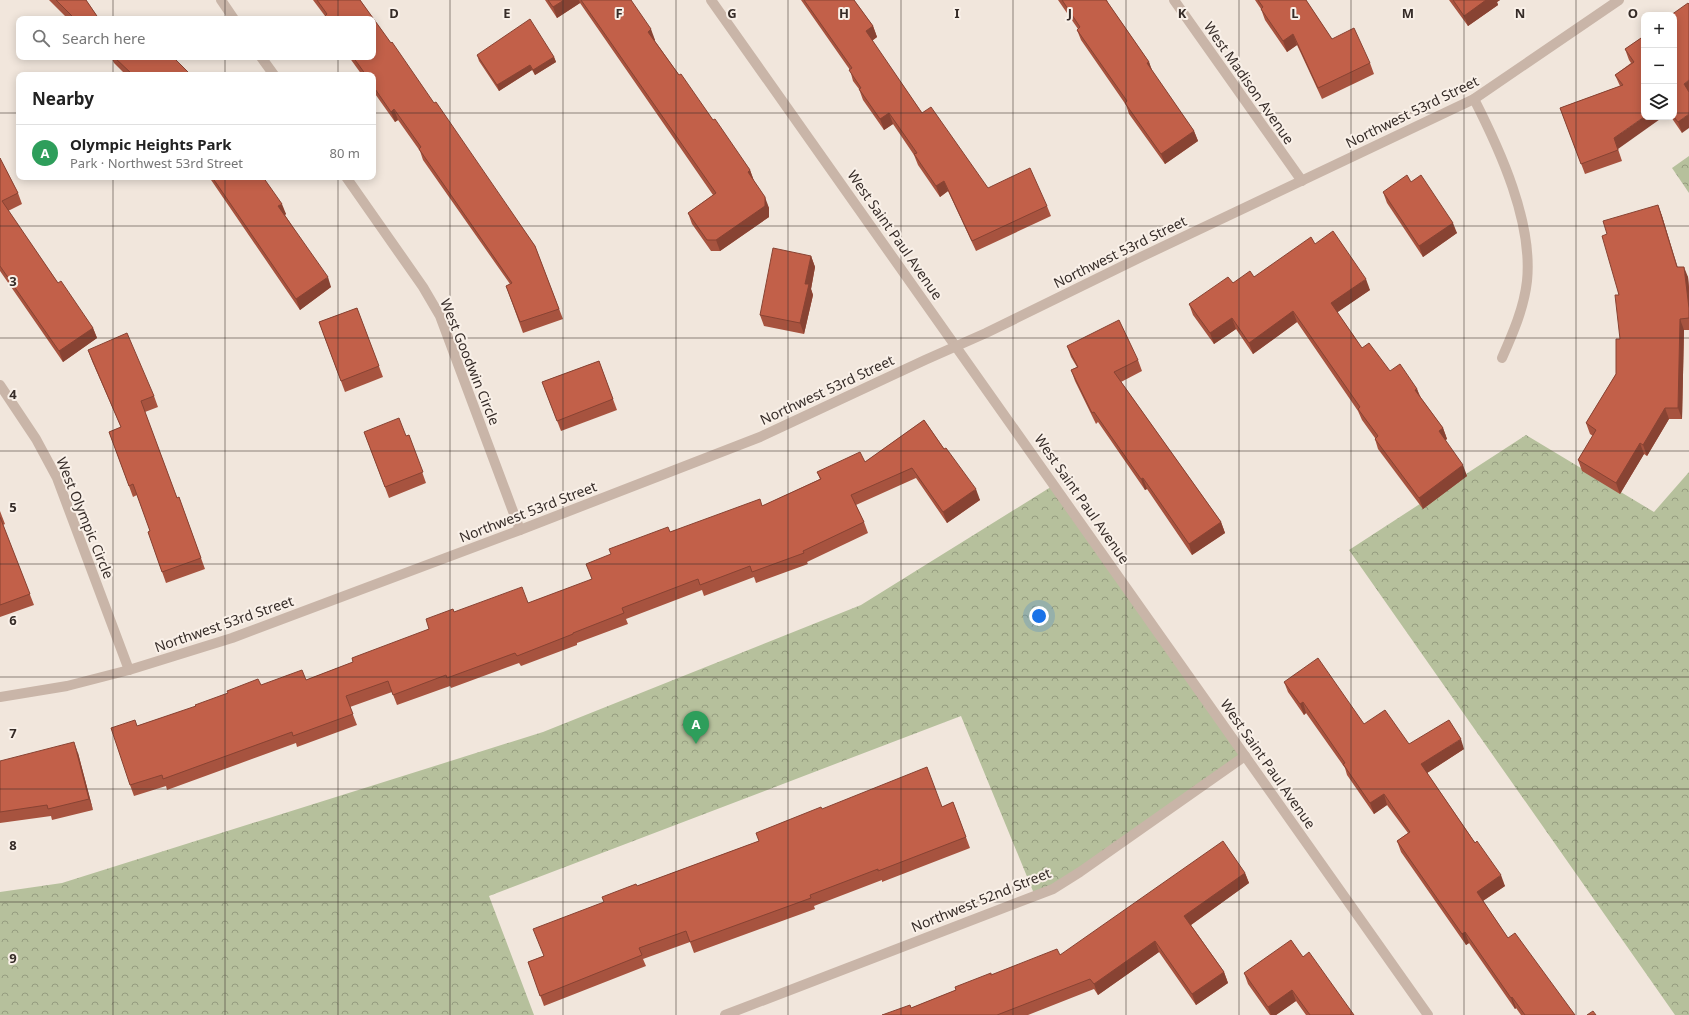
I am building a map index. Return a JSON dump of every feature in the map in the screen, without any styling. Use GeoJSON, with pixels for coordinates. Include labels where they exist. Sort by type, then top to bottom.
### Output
{"type":"FeatureCollection","features":[{"type":"Feature","properties":{"kind":"street"},"geometry":{"type":"LineString","coordinates":[[221,0],[232,16]]}},
{"type":"Feature","properties":{"kind":"street","name":"West Saint Paul Avenue"},"geometry":{"type":"LineString","coordinates":[[712,0],[1428,1015]]}},
{"type":"Feature","properties":{"kind":"street","name":"West Madison Avenue"},"geometry":{"type":"LineString","coordinates":[[1174,0],[1302,181]]}},
{"type":"Feature","properties":{"kind":"street","name":"Northwest 53rd Street"},"geometry":{"type":"LineString","coordinates":[[0,697],[67,686],[130,670],[232,638],[520,530],[760,437],[957,346],[1474,99],[1613,2]]}},
{"type":"Feature","properties":{"kind":"street"},"geometry":{"type":"LineString","coordinates":[[263,60],[272,72]]}},
{"type":"Feature","properties":{"kind":"street"},"geometry":{"type":"LineString","coordinates":[[1474,99],[1498,150],[1515,195],[1523,228],[1527,256],[1527,280],[1522,307],[1502,358]]}},
{"type":"Feature","properties":{"kind":"street","name":"West Goodwin Circle"},"geometry":{"type":"LineString","coordinates":[[348,180],[423,286],[440,316],[520,530]]}},
{"type":"Feature","properties":{"kind":"street","name":"West Olympic Circle"},"geometry":{"type":"LineString","coordinates":[[0,385],[36,439],[57,478],[130,670]]}},
{"type":"Feature","properties":{"kind":"street","name":"Northwest 52nd Street"},"geometry":{"type":"LineString","coordinates":[[725,1015],[1053,888],[1080,872],[1245,756]]}},
{"type":"Feature","properties":{"kind":"green space"},"geometry":{"type":"Polygon","coordinates":[[[1689,156],[1689,193],[1672,168],[1689,156]]]}},
{"type":"Feature","properties":{"kind":"green space"},"geometry":{"type":"Polygon","coordinates":[[[1526,435],[1654,512],[1689,472],[1689,1015],[1675,1015],[1349,550],[1526,435]]]}},
{"type":"Feature","properties":{"kind":"green space"},"geometry":{"type":"Polygon","coordinates":[[[1054,485],[1245,756],[1080,872],[1035,896],[961,716],[489,896],[534,1015],[0,1015],[0,892],[62,883],[543,732],[861,605],[1054,485]]]}},
{"type":"Feature","properties":{"kind":"building"},"geometry":{"type":"Polygon","coordinates":[[[56,0],[86,0],[97,16],[72,16],[56,0]]]}},
{"type":"Feature","properties":{"kind":"building"},"geometry":{"type":"Polygon","coordinates":[[[317,0],[360,0],[372,16],[325,16],[327,14],[317,0]]]}},
{"type":"Feature","properties":{"kind":"building"},"geometry":{"type":"Polygon","coordinates":[[[548,0],[564,0],[553,7],[548,0]]]}},
{"type":"Feature","properties":{"kind":"building"},"geometry":{"type":"Polygon","coordinates":[[[581,0],[631,0],[651,29],[648,32],[679,75],[681,74],[713,120],[715,119],[750,170],[748,172],[765,197],[765,206],[716,240],[707,240],[688,213],[716,193],[581,0]]]}},
{"type":"Feature","properties":{"kind":"building"},"geometry":{"type":"Polygon","coordinates":[[[804,0],[854,0],[873,26],[866,31],[922,113],[931,107],[988,188],[1030,168],[1047,206],[972,241],[944,181],[936,186],[914,154],[917,153],[889,113],[880,119],[859,89],[861,88],[849,70],[852,68],[804,0]]]}},
{"type":"Feature","properties":{"kind":"building"},"geometry":{"type":"Polygon","coordinates":[[[1062,0],[1106,0],[1194,131],[1161,154],[1125,103],[1127,101],[1077,30],[1080,27],[1062,0]]]}},
{"type":"Feature","properties":{"kind":"building"},"geometry":{"type":"Polygon","coordinates":[[[1258,0],[1306,0],[1332,39],[1354,28],[1370,63],[1318,88],[1293,34],[1283,41],[1261,9],[1263,7],[1258,0]]]}},
{"type":"Feature","properties":{"kind":"building"},"geometry":{"type":"Polygon","coordinates":[[[1453,0],[1486,0],[1464,16],[1453,0]]]}},
{"type":"Feature","properties":{"kind":"building"},"geometry":{"type":"Polygon","coordinates":[[[1688,3],[1689,4],[1689,80],[1684,84],[1689,92],[1689,114],[1678,122],[1676,120],[1677,12],[1675,12],[1688,3]]]}},
{"type":"Feature","properties":{"kind":"building"},"geometry":{"type":"Polygon","coordinates":[[[530,19],[554,57],[533,70],[530,65],[497,85],[477,55],[530,19]]]}},
{"type":"Feature","properties":{"kind":"building"},"geometry":{"type":"Polygon","coordinates":[[[376,22],[391,43],[392,42],[434,103],[436,102],[535,246],[559,309],[520,322],[506,286],[512,283],[419,149],[421,147],[394,109],[391,112],[376,90],[376,72],[364,72],[355,60],[376,60],[376,22]]]}},
{"type":"Feature","properties":{"kind":"building"},"geometry":{"type":"Polygon","coordinates":[[[1641,38],[1641,119],[1614,138],[1618,150],[1581,164],[1560,108],[1623,85],[1615,75],[1634,62],[1625,49],[1641,38]]]}},
{"type":"Feature","properties":{"kind":"building"},"geometry":{"type":"Polygon","coordinates":[[[117,60],[176,60],[188,72],[130,72],[117,60]]]}},
{"type":"Feature","properties":{"kind":"building"},"geometry":{"type":"Polygon","coordinates":[[[0,158],[18,193],[2,201],[58,283],[61,281],[93,328],[59,351],[0,266],[0,158]]]}},
{"type":"Feature","properties":{"kind":"building"},"geometry":{"type":"Polygon","coordinates":[[[1407,175],[1411,182],[1421,175],[1453,223],[1419,246],[1383,192],[1407,175]]]}},
{"type":"Feature","properties":{"kind":"building"},"geometry":{"type":"Polygon","coordinates":[[[214,180],[265,180],[282,204],[278,206],[328,277],[296,299],[214,180]]]}},
{"type":"Feature","properties":{"kind":"building"},"geometry":{"type":"Polygon","coordinates":[[[1658,205],[1677,267],[1684,267],[1689,308],[1689,318],[1680,319],[1678,408],[1665,408],[1643,445],[1640,443],[1616,483],[1578,460],[1596,430],[1586,423],[1616,374],[1616,339],[1620,339],[1615,295],[1619,295],[1602,236],[1607,234],[1603,221],[1658,205]]]}},
{"type":"Feature","properties":{"kind":"building"},"geometry":{"type":"Polygon","coordinates":[[[1333,231],[1366,279],[1331,303],[1362,348],[1369,343],[1390,371],[1400,364],[1417,389],[1415,390],[1443,428],[1439,431],[1463,465],[1419,498],[1375,439],[1378,436],[1358,409],[1360,407],[1293,311],[1249,343],[1232,318],[1210,333],[1189,304],[1228,277],[1233,283],[1250,271],[1254,277],[1311,237],[1315,244],[1333,231]]]}},
{"type":"Feature","properties":{"kind":"building"},"geometry":{"type":"Polygon","coordinates":[[[773,248],[811,256],[805,284],[809,284],[800,323],[760,315],[773,248]]]}},
{"type":"Feature","properties":{"kind":"building"},"geometry":{"type":"Polygon","coordinates":[[[357,308],[379,366],[341,381],[319,322],[357,308]]]}},
{"type":"Feature","properties":{"kind":"building"},"geometry":{"type":"Polygon","coordinates":[[[1119,320],[1138,360],[1114,372],[1221,522],[1189,544],[1143,478],[1141,479],[1094,412],[1092,413],[1071,370],[1078,367],[1067,346],[1119,320]]]}},
{"type":"Feature","properties":{"kind":"building"},"geometry":{"type":"Polygon","coordinates":[[[127,333],[154,396],[141,401],[177,498],[179,497],[201,558],[162,572],[148,532],[150,531],[133,484],[129,486],[109,432],[121,427],[88,350],[127,333]]]}},
{"type":"Feature","properties":{"kind":"building"},"geometry":{"type":"Polygon","coordinates":[[[599,361],[613,399],[557,421],[542,382],[599,361]]]}},
{"type":"Feature","properties":{"kind":"building"},"geometry":{"type":"Polygon","coordinates":[[[399,418],[406,436],[409,435],[423,472],[385,487],[364,432],[399,418]]]}},
{"type":"Feature","properties":{"kind":"building"},"geometry":{"type":"Polygon","coordinates":[[[924,420],[944,449],[946,448],[976,489],[943,512],[912,468],[851,495],[864,522],[803,551],[804,553],[752,572],[750,566],[700,585],[698,579],[622,608],[624,613],[517,656],[515,653],[447,678],[446,675],[393,695],[388,681],[346,696],[353,714],[293,736],[292,732],[163,779],[162,775],[130,785],[111,728],[135,720],[137,726],[196,706],[195,705],[228,693],[227,691],[258,679],[261,685],[302,670],[306,680],[353,662],[352,658],[429,629],[426,619],[453,609],[454,612],[522,587],[528,603],[592,579],[586,564],[611,554],[609,549],[668,527],[670,532],[760,499],[762,506],[821,479],[817,472],[860,452],[865,462],[924,420]]]}},
{"type":"Feature","properties":{"kind":"building"},"geometry":{"type":"Polygon","coordinates":[[[0,517],[30,594],[0,605],[0,517]]]}},
{"type":"Feature","properties":{"kind":"building"},"geometry":{"type":"Polygon","coordinates":[[[1318,658],[1364,724],[1385,710],[1409,744],[1449,720],[1461,739],[1421,764],[1475,843],[1477,841],[1501,875],[1477,892],[1508,938],[1515,933],[1575,1015],[1525,1015],[1512,997],[1511,998],[1465,932],[1462,934],[1397,841],[1410,832],[1384,794],[1370,803],[1343,764],[1345,763],[1303,702],[1300,704],[1284,682],[1318,658]]]}},
{"type":"Feature","properties":{"kind":"building"},"geometry":{"type":"Polygon","coordinates":[[[74,742],[89,799],[48,809],[47,805],[0,812],[0,761],[74,742]]]}},
{"type":"Feature","properties":{"kind":"building"},"geometry":{"type":"Polygon","coordinates":[[[927,767],[942,807],[953,802],[966,837],[878,871],[878,869],[810,895],[811,898],[690,942],[686,931],[639,948],[642,955],[540,996],[528,962],[544,956],[533,929],[604,902],[602,897],[636,884],[637,886],[759,841],[756,833],[821,807],[822,809],[927,767]]]}},
{"type":"Feature","properties":{"kind":"building"},"geometry":{"type":"Polygon","coordinates":[[[1223,841],[1245,873],[1184,916],[1224,972],[1192,994],[1155,941],[1094,984],[1090,979],[997,1015],[882,1015],[910,1005],[911,1008],[956,990],[955,987],[991,973],[991,975],[1057,949],[1060,955],[1223,841]]]}},
{"type":"Feature","properties":{"kind":"building"},"geometry":{"type":"Polygon","coordinates":[[[1291,940],[1303,957],[1309,952],[1354,1015],[1310,1015],[1292,990],[1268,1007],[1244,973],[1291,940]]]}},
{"type":"Feature","properties":{"kind":"building"},"geometry":{"type":"Polygon","coordinates":[[[1593,1011],[1596,1015],[1587,1015],[1593,1011]]]}},
{"type":"Feature","properties":{"kind":"place","name":"Olympic Heights Park"},"geometry":{"type":"Point","coordinates":[696,744]}}]}
